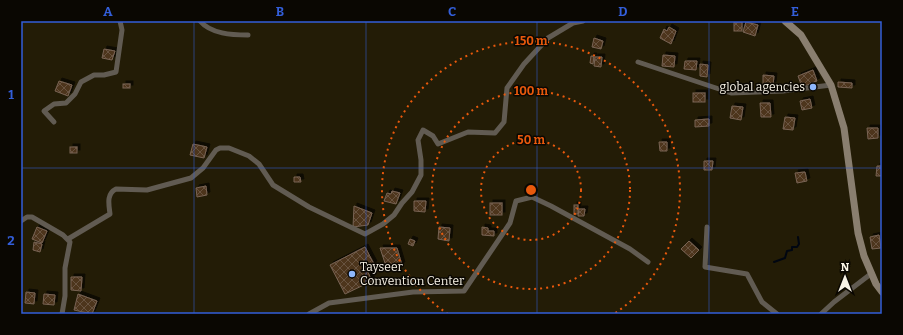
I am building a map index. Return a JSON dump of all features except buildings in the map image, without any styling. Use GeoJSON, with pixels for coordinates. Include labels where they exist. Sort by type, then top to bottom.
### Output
{"type":"FeatureCollection","features":[{"type":"Feature","properties":{"kind":"main road"},"geometry":{"type":"LineString","coordinates":[[785,21],[801,35],[831,85],[844,128],[858,233],[864,256],[876,284],[882,292]]}},
{"type":"Feature","properties":{"kind":"street"},"geometry":{"type":"LineString","coordinates":[[54,122],[44,111],[54,104],[66,103],[75,94],[81,82],[94,75],[104,75],[116,72],[122,30],[120,21]]}},
{"type":"Feature","properties":{"kind":"street"},"geometry":{"type":"LineString","coordinates":[[200,21],[205,27],[231,35],[248,35]]}},
{"type":"Feature","properties":{"kind":"street"},"geometry":{"type":"LineString","coordinates":[[68,239],[110,214],[109,197],[112,191],[116,189],[147,190],[190,178],[203,168],[216,150],[220,148],[229,148],[249,156],[259,164],[273,185],[309,206],[365,234],[383,224],[394,215],[412,192],[421,175],[421,160],[418,140],[423,130],[433,136],[438,144],[468,132],[495,133],[504,122],[506,88],[524,64],[548,38],[573,24],[583,21]]}},
{"type":"Feature","properties":{"kind":"street"},"geometry":{"type":"LineString","coordinates":[[638,62],[731,93],[783,91],[831,85]]}},
{"type":"Feature","properties":{"kind":"street"},"geometry":{"type":"LineString","coordinates":[[309,314],[329,303],[413,292],[464,291],[510,223],[516,201],[532,197],[630,250],[648,262]]}},
{"type":"Feature","properties":{"kind":"street"},"geometry":{"type":"LineString","coordinates":[[21,221],[27,217],[32,218],[68,239],[70,244],[65,268],[65,296],[62,314]]}},
{"type":"Feature","properties":{"kind":"street"},"geometry":{"type":"LineString","coordinates":[[707,227],[705,266],[747,274],[762,302],[777,314]]}},
{"type":"Feature","properties":{"kind":"street"},"geometry":{"type":"LineString","coordinates":[[821,314],[834,302],[872,273]]}},
{"type":"Feature","properties":{"kind":"waterway"},"geometry":{"type":"LineString","coordinates":[[774,262],[785,258],[787,251],[792,250],[792,247],[797,247],[799,244],[798,237]]}},
{"type":"Feature","properties":{"kind":"place","name":"global agencies"},"geometry":{"type":"Point","coordinates":[813,87]}},
{"type":"Feature","properties":{"kind":"place","name":"Tayseer Convention Center"},"geometry":{"type":"Point","coordinates":[352,274]}}]}
